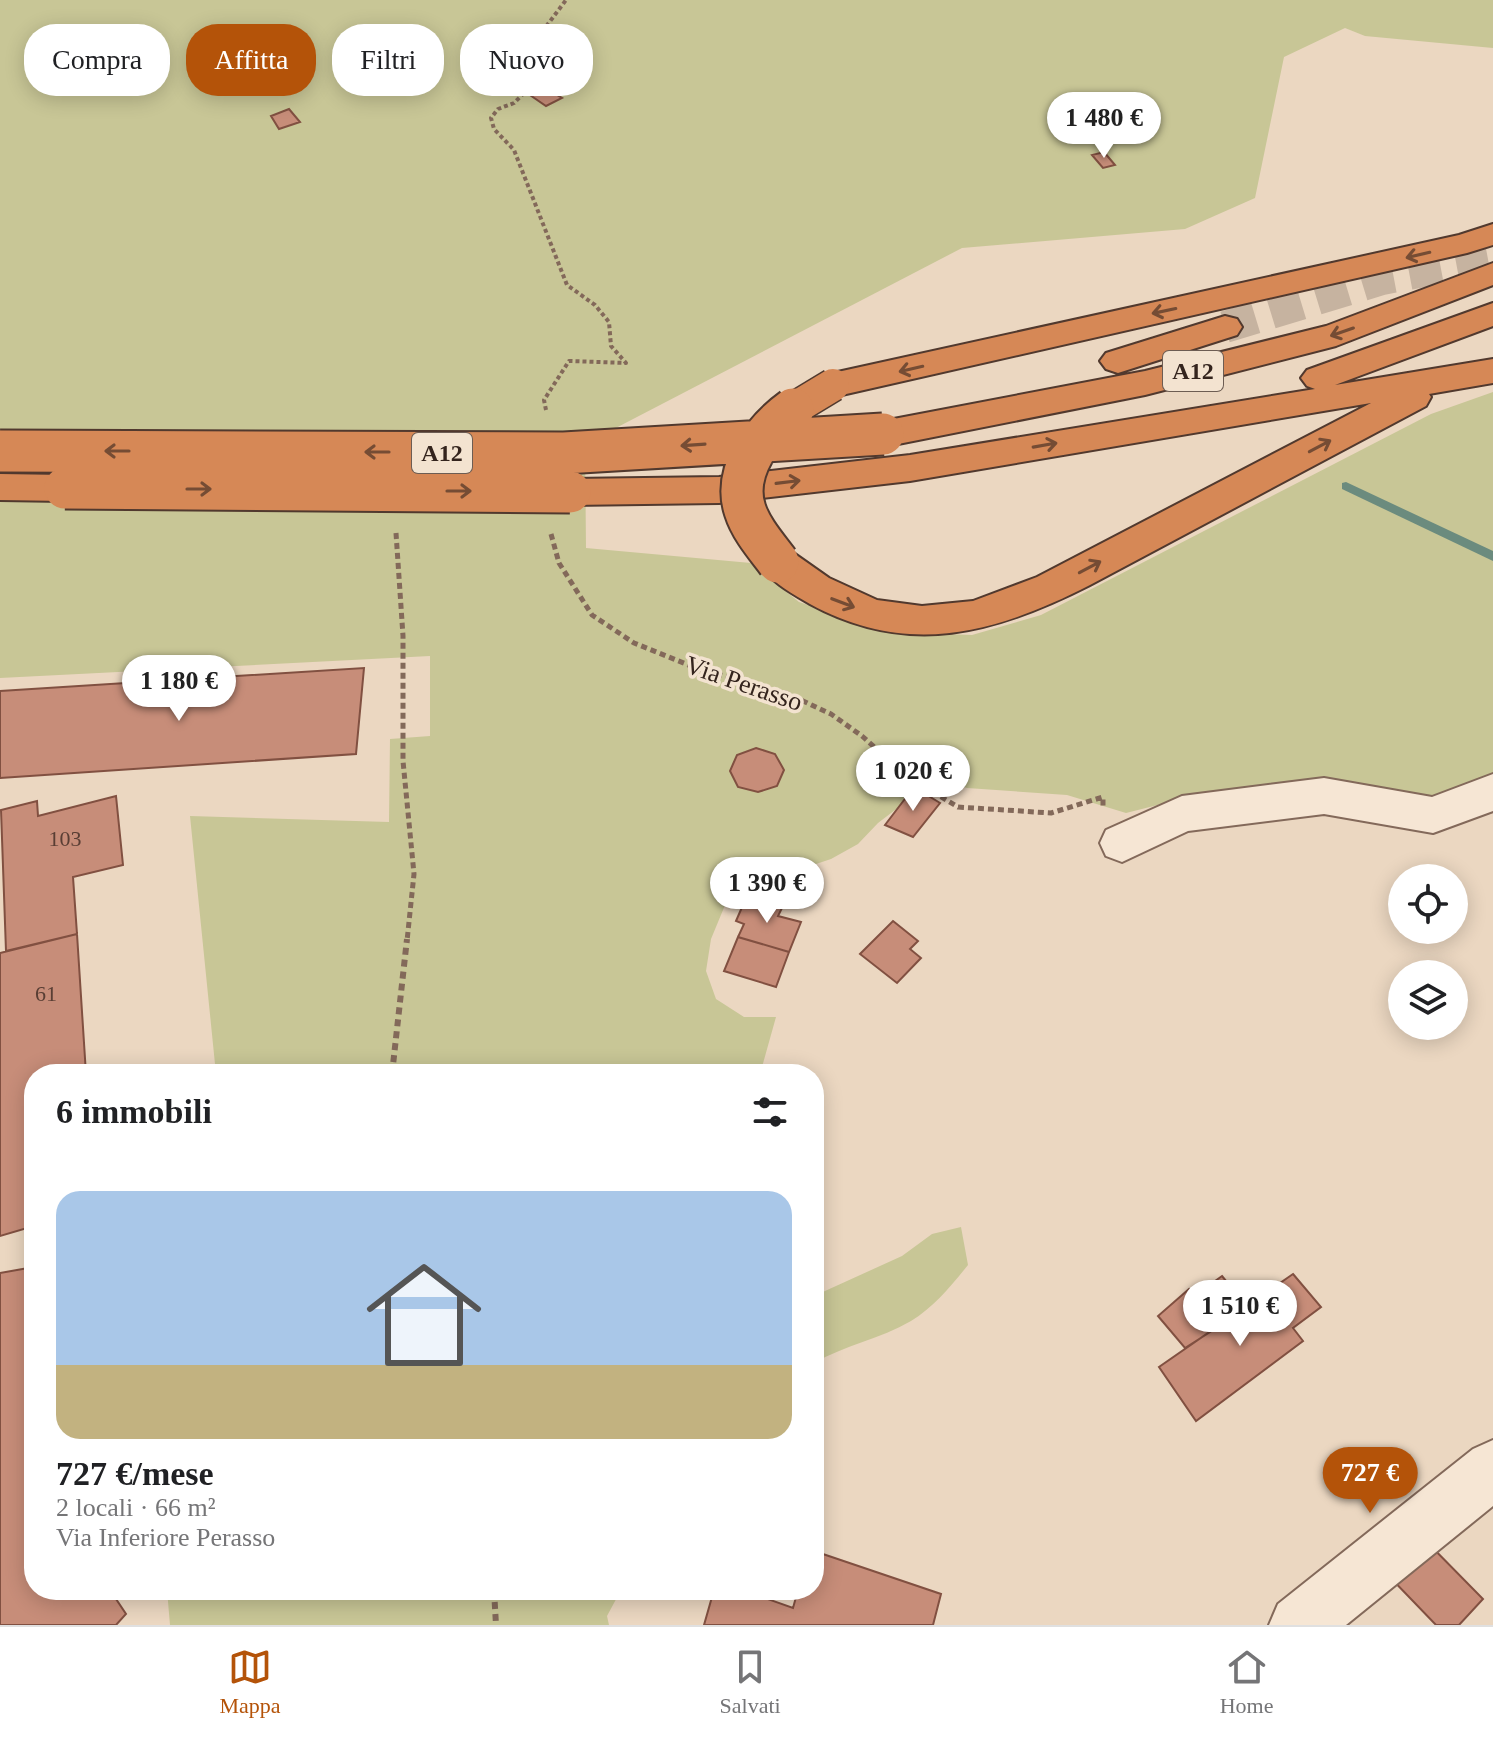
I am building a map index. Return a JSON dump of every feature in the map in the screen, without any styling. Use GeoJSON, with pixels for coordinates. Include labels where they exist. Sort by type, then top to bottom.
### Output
{"type":"FeatureCollection","features":[{"type":"Feature","properties":{"kind":"highway"},"geometry":{"type":"LineString","coordinates":[[1447,380],[1017,604],[944,620],[895,618],[845,604],[808,587],[778,562],[751,525],[742,501],[747,464],[761,437],[790,408],[833,385],[1302,282],[1493,234]]}},
{"type":"Feature","properties":{"kind":"highway","name":"A12"},"geometry":{"type":"LineString","coordinates":[[0,451],[564,453],[883,434],[1145,383],[1336,335],[1493,273]]}},
{"type":"Feature","properties":{"kind":"highway","name":"A12"},"geometry":{"type":"LineString","coordinates":[[0,487],[570,492],[719,490],[910,468],[1175,423],[1367,363],[1493,314]]}},
{"type":"Feature","properties":{"kind":"highway"},"geometry":{"type":"LineString","coordinates":[[883,434],[1225,327]]}},
{"type":"Feature","properties":{"kind":"highway"},"geometry":{"type":"LineString","coordinates":[[1175,423],[1493,371]]}},
{"type":"Feature","properties":{"kind":"street"},"geometry":{"type":"LineString","coordinates":[[1122,843],[1182,814],[1324,796],[1433,815],[1493,792]]}},
{"type":"Feature","properties":{"kind":"street"},"geometry":{"type":"LineString","coordinates":[[1299,1625],[1493,1469]]}},
{"type":"Feature","properties":{"kind":"path"},"geometry":{"type":"LineString","coordinates":[[548,422],[544,400],[569,361],[626,363],[611,346],[609,322],[595,305],[567,285],[514,150],[494,129],[491,118],[498,109],[514,103],[537,80],[545,28],[566,0]]}},
{"type":"Feature","properties":{"kind":"path"},"geometry":{"type":"LineString","coordinates":[[393,1064],[414,874],[403,761],[403,636],[395,522]]}},
{"type":"Feature","properties":{"kind":"path","name":"Via Perasso"},"geometry":{"type":"LineString","coordinates":[[549,529],[559,563],[592,615],[634,643],[696,668],[786,693],[831,714],[862,736],[908,777],[958,807],[1051,813],[1103,797],[1103,832],[1122,843]]}},
{"type":"Feature","properties":{"kind":"path"},"geometry":{"type":"LineString","coordinates":[[495,1600],[496,1625]]}},
{"type":"Feature","properties":{"kind":"shaded area"},"geometry":{"type":"Polygon","coordinates":[[[0,0],[1493,0],[1493,48],[1365,36],[1345,28],[1284,57],[1255,198],[1185,229],[962,248],[585,444],[586,548],[751,563],[799,602],[891,632],[972,635],[1041,615],[1431,414],[1493,392],[1493,787],[1423,803],[1280,784],[1213,791],[1126,813],[1067,795],[967,788],[937,778],[878,823],[858,844],[831,859],[801,869],[767,871],[735,881],[711,939],[706,971],[716,999],[744,1017],[776,1017],[763,1064],[215,1064],[190,816],[389,822],[390,739],[430,736],[430,656],[0,678],[0,0]]]}},
{"type":"Feature","properties":{"kind":"shaded area"},"geometry":{"type":"Polygon","coordinates":[[[961,1227],[968,1265],[949,1288],[935,1303],[899,1327],[824,1358],[824,1291],[902,1256],[932,1234],[961,1227]]]}},
{"type":"Feature","properties":{"kind":"shaded area"},"geometry":{"type":"Polygon","coordinates":[[[168,1600],[616,1600],[607,1616],[609,1625],[170,1625],[168,1600]]]}},
{"type":"Feature","properties":{"kind":"building"},"geometry":{"type":"Polygon","coordinates":[[[531,96],[562,98],[546,106],[531,96]]]}},
{"type":"Feature","properties":{"kind":"building"},"geometry":{"type":"Polygon","coordinates":[[[289,109],[300,122],[279,129],[271,116],[289,109]]]}},
{"type":"Feature","properties":{"kind":"building"},"geometry":{"type":"Polygon","coordinates":[[[1104,152],[1115,165],[1103,168],[1092,155],[1104,152]]]}},
{"type":"Feature","properties":{"kind":"building"},"geometry":{"type":"Polygon","coordinates":[[[364,668],[356,754],[0,778],[0,691],[364,668]]]}},
{"type":"Feature","properties":{"kind":"building"},"geometry":{"type":"Polygon","coordinates":[[[756,748],[775,754],[784,770],[777,786],[758,792],[738,787],[730,771],[737,755],[756,748]]]}},
{"type":"Feature","properties":{"kind":"building"},"geometry":{"type":"Polygon","coordinates":[[[914,787],[940,803],[913,837],[885,825],[914,787]]]}},
{"type":"Feature","properties":{"kind":"building"},"geometry":{"type":"Polygon","coordinates":[[[116,796],[123,865],[73,877],[77,934],[6,951],[1,810],[37,801],[38,816],[116,796]]]}},
{"type":"Feature","properties":{"kind":"building"},"geometry":{"type":"Polygon","coordinates":[[[746,898],[782,908],[778,916],[801,922],[789,952],[738,937],[744,924],[736,921],[746,898]]]}},
{"type":"Feature","properties":{"kind":"building"},"geometry":{"type":"Polygon","coordinates":[[[893,921],[918,941],[910,949],[921,958],[897,983],[860,954],[893,921]]]}},
{"type":"Feature","properties":{"kind":"building"},"geometry":{"type":"Polygon","coordinates":[[[77,934],[85,1064],[24,1064],[24,1229],[0,1236],[0,953],[77,934]]]}},
{"type":"Feature","properties":{"kind":"building"},"geometry":{"type":"Polygon","coordinates":[[[738,937],[789,952],[776,987],[724,971],[738,937]]]}},
{"type":"Feature","properties":{"kind":"building"},"geometry":{"type":"Polygon","coordinates":[[[24,1269],[24,1600],[117,1600],[126,1614],[116,1625],[0,1625],[0,1273],[24,1269]]]}},
{"type":"Feature","properties":{"kind":"building"},"geometry":{"type":"Polygon","coordinates":[[[1293,1274],[1321,1307],[1293,1328],[1303,1341],[1196,1421],[1159,1367],[1293,1274]]]}},
{"type":"Feature","properties":{"kind":"building"},"geometry":{"type":"Polygon","coordinates":[[[1222,1276],[1235,1292],[1220,1302],[1232,1318],[1185,1348],[1158,1316],[1189,1289],[1194,1296],[1222,1276]]]}},
{"type":"Feature","properties":{"kind":"building"},"geometry":{"type":"Polygon","coordinates":[[[1421,1536],[1483,1599],[1459,1625],[1436,1625],[1384,1571],[1421,1536]]]}},
{"type":"Feature","properties":{"kind":"building"},"geometry":{"type":"Polygon","coordinates":[[[824,1554],[941,1594],[933,1625],[704,1625],[711,1600],[770,1600],[793,1608],[795,1600],[824,1600],[824,1554]]]}},
{"type":"Feature","properties":{"kind":"waterway"},"geometry":{"type":"LineString","coordinates":[[1346,486],[1493,556]]}},
{"type":"Feature","properties":{"kind":"tunnel"},"geometry":{"type":"LineString","coordinates":[[1225,327],[1382,279],[1493,258]]}}]}
